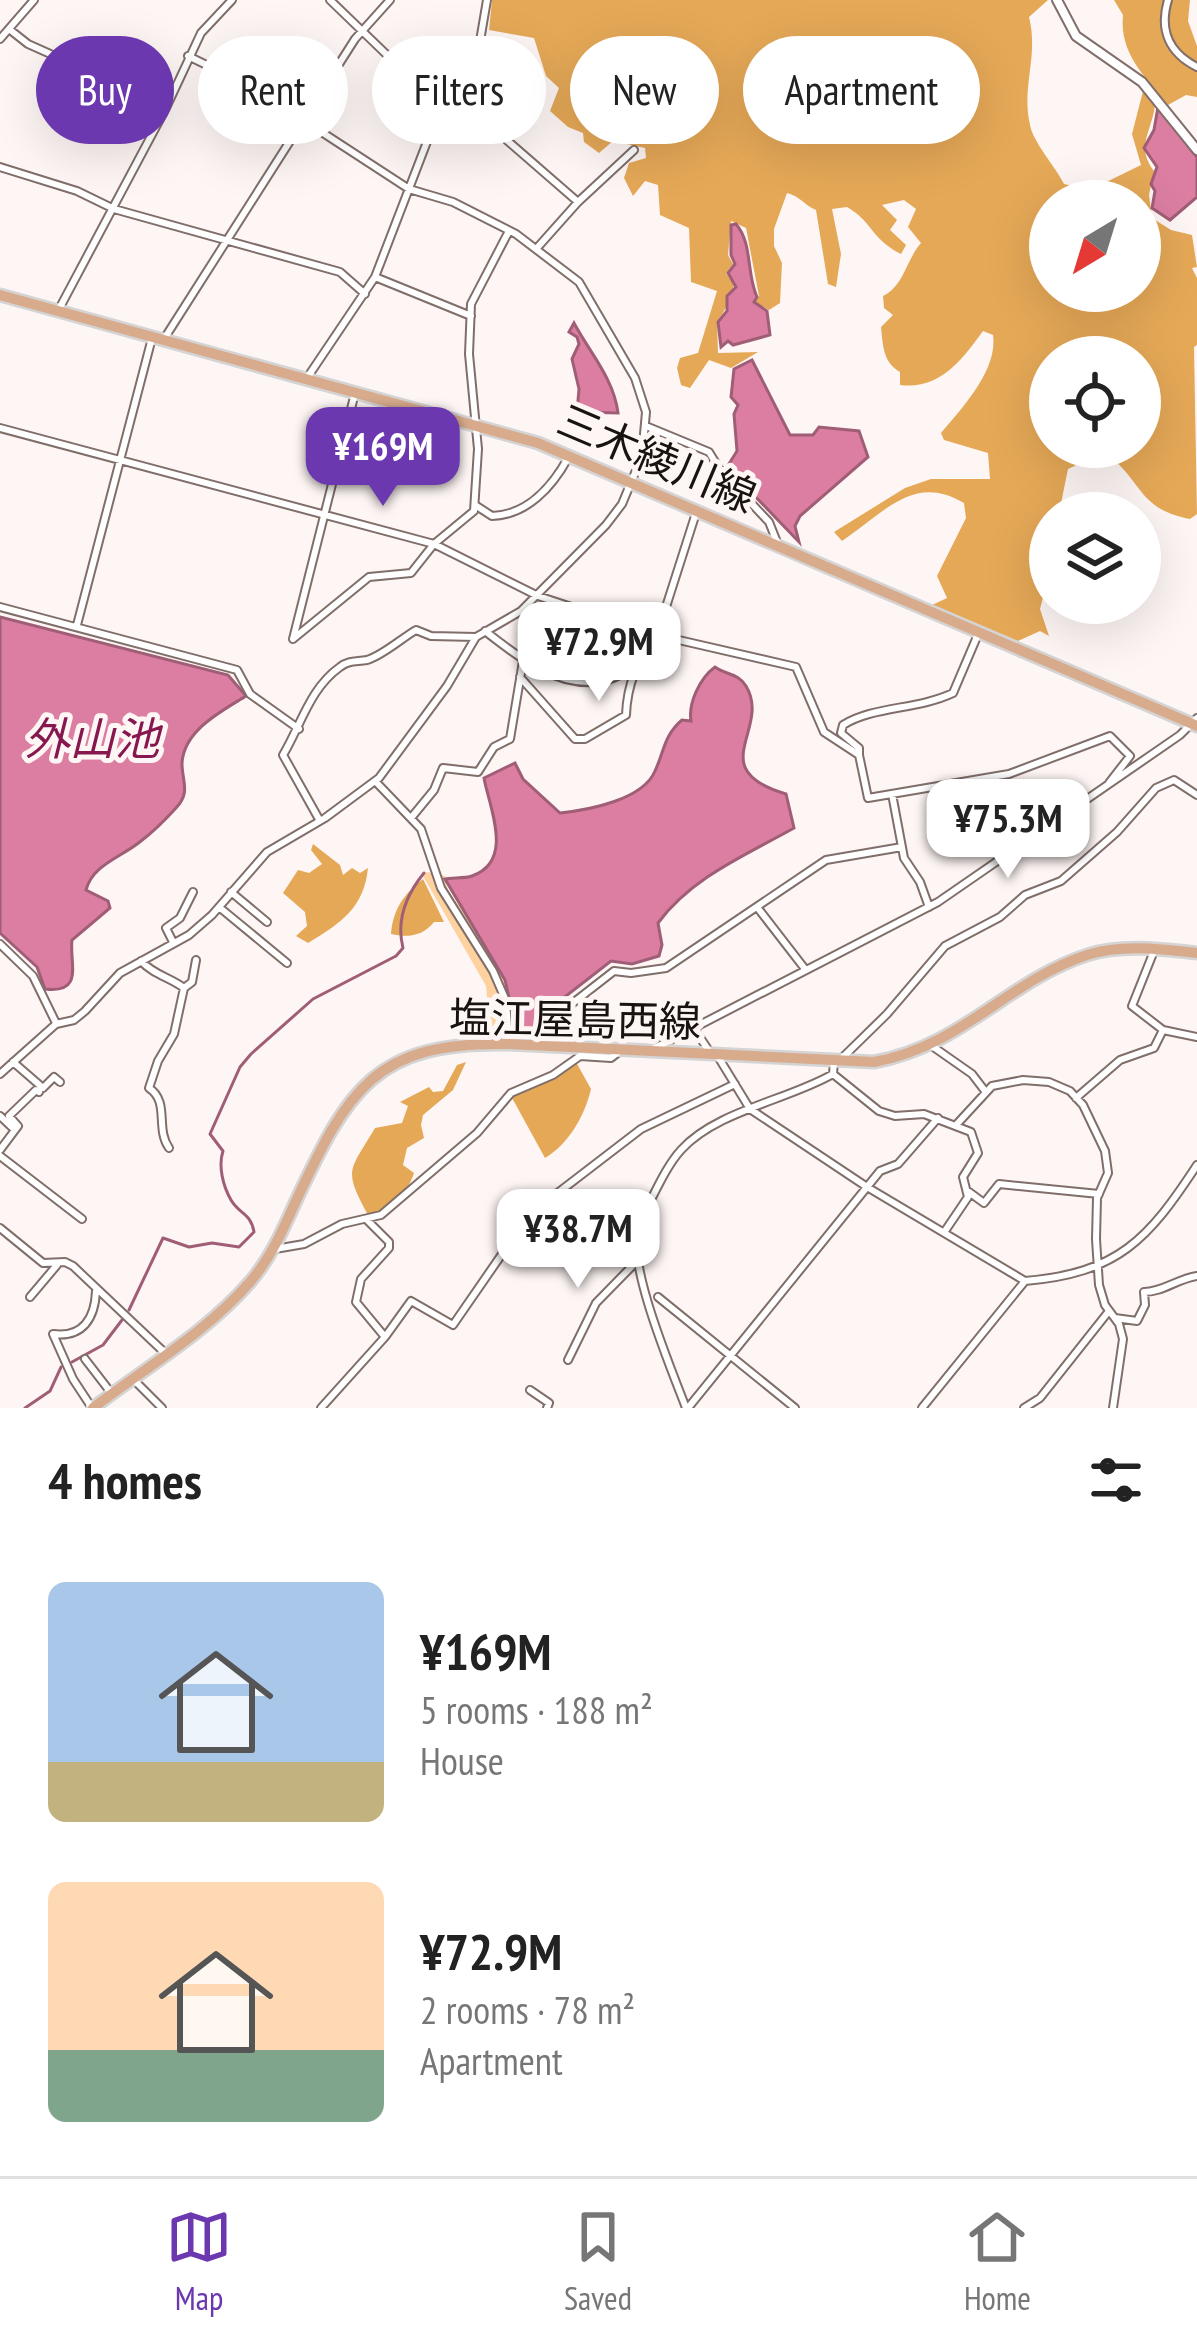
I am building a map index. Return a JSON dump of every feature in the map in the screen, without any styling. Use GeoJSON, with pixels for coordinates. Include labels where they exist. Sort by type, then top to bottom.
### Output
{"type":"FeatureCollection","features":[{"type":"Feature","properties":{"kind":"main road","name":"三木綾川線"},"geometry":{"type":"LineString","coordinates":[[0,295],[474,422],[570,455],[1195,723]]}},
{"type":"Feature","properties":{"kind":"main road","name":"塩江屋島西線"},"geometry":{"type":"LineString","coordinates":[[93,1408],[228,1304],[251,1280],[272,1250],[343,1108],[390,1065],[420,1052],[449,1045],[509,1044],[835,1065],[874,1062],[932,1046],[1061,965],[1091,954],[1154,949],[1197,953]]}},
{"type":"Feature","properties":{"kind":"street"},"geometry":{"type":"LineString","coordinates":[[0,39],[34,0]]}},
{"type":"Feature","properties":{"kind":"street"},"geometry":{"type":"LineString","coordinates":[[58,310],[115,209],[188,56],[201,33],[232,0]]}},
{"type":"Feature","properties":{"kind":"street"},"geometry":{"type":"LineString","coordinates":[[330,0],[372,41]]}},
{"type":"Feature","properties":{"kind":"street"},"geometry":{"type":"LineString","coordinates":[[348,51],[389,0]]}},
{"type":"Feature","properties":{"kind":"street"},"geometry":{"type":"LineString","coordinates":[[481,36],[488,0]]}},
{"type":"Feature","properties":{"kind":"street"},"geometry":{"type":"LineString","coordinates":[[1057,0],[1076,36],[1142,82],[1197,150]]}},
{"type":"Feature","properties":{"kind":"street"},"geometry":{"type":"LineString","coordinates":[[1168,0],[1163,17],[1168,44],[1197,68]]}},
{"type":"Feature","properties":{"kind":"street"},"geometry":{"type":"LineString","coordinates":[[6,30],[36,48]]}},
{"type":"Feature","properties":{"kind":"street"},"geometry":{"type":"LineString","coordinates":[[188,56],[198,61]]}},
{"type":"Feature","properties":{"kind":"street"},"geometry":{"type":"LineString","coordinates":[[77,625],[118,458],[158,338],[286,144]]}},
{"type":"Feature","properties":{"kind":"street"},"geometry":{"type":"LineString","coordinates":[[0,1074],[56,1024],[74,1020],[120,973],[189,935],[267,853],[375,781],[447,686],[476,637],[538,596],[606,525],[622,504],[643,457],[646,412],[631,368],[614,347],[579,282],[509,231],[453,202],[410,189],[340,144]]}},
{"type":"Feature","properties":{"kind":"street"},"geometry":{"type":"LineString","coordinates":[[308,378],[375,277],[428,144]]}},
{"type":"Feature","properties":{"kind":"street"},"geometry":{"type":"LineString","coordinates":[[511,144],[578,202]]}},
{"type":"Feature","properties":{"kind":"street"},"geometry":{"type":"LineString","coordinates":[[537,248],[634,150]]}},
{"type":"Feature","properties":{"kind":"street"},"geometry":{"type":"LineString","coordinates":[[0,167],[77,191],[115,209],[340,272],[365,294]]}},
{"type":"Feature","properties":{"kind":"street"},"geometry":{"type":"LineString","coordinates":[[355,391],[293,640],[369,577],[411,573],[434,544],[469,518],[476,505],[473,298],[509,231]]}},
{"type":"Feature","properties":{"kind":"street"},"geometry":{"type":"LineString","coordinates":[[375,277],[472,316]]}},
{"type":"Feature","properties":{"kind":"street"},"geometry":{"type":"LineString","coordinates":[[646,426],[710,452],[720,470],[769,522],[779,545]]}},
{"type":"Feature","properties":{"kind":"street"},"geometry":{"type":"LineString","coordinates":[[0,428],[434,544],[538,596],[657,635],[796,667],[824,732],[859,754]]}},
{"type":"Feature","properties":{"kind":"street"},"geometry":{"type":"LineString","coordinates":[[476,505],[499,517],[538,498],[551,487],[570,455]]}},
{"type":"Feature","properties":{"kind":"street"},"geometry":{"type":"LineString","coordinates":[[520,677],[548,706],[560,727],[579,740],[626,715],[627,694],[657,635],[697,510]]}},
{"type":"Feature","properties":{"kind":"street"},"geometry":{"type":"LineString","coordinates":[[528,604],[545,626],[596,654]]}},
{"type":"Feature","properties":{"kind":"street"},"geometry":{"type":"LineString","coordinates":[[0,607],[237,670],[250,694],[299,730]]}},
{"type":"Feature","properties":{"kind":"street"},"geometry":{"type":"LineString","coordinates":[[320,820],[283,755],[308,704],[343,664],[368,660],[416,629],[431,636],[476,637]]}},
{"type":"Feature","properties":{"kind":"street"},"geometry":{"type":"LineString","coordinates":[[485,631],[523,661],[557,677],[602,682],[636,669]]}},
{"type":"Feature","properties":{"kind":"street"},"geometry":{"type":"LineString","coordinates":[[980,632],[953,693],[915,708],[871,714],[843,725],[842,733],[855,743],[859,754],[868,798],[1009,774],[1110,736],[1130,756],[1109,784]]}},
{"type":"Feature","properties":{"kind":"street"},"geometry":{"type":"LineString","coordinates":[[583,680],[586,650]]}},
{"type":"Feature","properties":{"kind":"street"},"geometry":{"type":"LineString","coordinates":[[411,818],[434,790],[443,768],[478,772],[494,747],[510,739],[523,661]]}},
{"type":"Feature","properties":{"kind":"street"},"geometry":{"type":"LineString","coordinates":[[650,1051],[929,907],[1195,723]]}},
{"type":"Feature","properties":{"kind":"street"},"geometry":{"type":"LineString","coordinates":[[938,1118],[898,1163],[880,1171],[690,1407],[663,1347],[634,1235],[679,1153],[750,1109],[807,1089],[887,1014],[945,946],[1000,917],[1025,895],[1061,881],[1117,832],[1156,788],[1174,780],[1197,795]]}},
{"type":"Feature","properties":{"kind":"street"},"geometry":{"type":"LineString","coordinates":[[375,781],[411,818],[428,845],[441,888],[502,990],[509,1044]]}},
{"type":"Feature","properties":{"kind":"street"},"geometry":{"type":"LineString","coordinates":[[892,794],[902,847],[929,907]]}},
{"type":"Feature","properties":{"kind":"street"},"geometry":{"type":"LineString","coordinates":[[545,1046],[551,1020],[618,969],[631,974],[667,968],[826,860],[902,847]]}},
{"type":"Feature","properties":{"kind":"street"},"geometry":{"type":"LineString","coordinates":[[173,942],[166,928],[179,918],[193,892]]}},
{"type":"Feature","properties":{"kind":"street"},"geometry":{"type":"LineString","coordinates":[[231,892],[266,922]]}},
{"type":"Feature","properties":{"kind":"street"},"geometry":{"type":"LineString","coordinates":[[219,907],[287,963]]}},
{"type":"Feature","properties":{"kind":"street"},"geometry":{"type":"LineString","coordinates":[[757,908],[805,969]]}},
{"type":"Feature","properties":{"kind":"street"},"geometry":{"type":"LineString","coordinates":[[0,944],[32,976],[56,1024]]}},
{"type":"Feature","properties":{"kind":"street"},"geometry":{"type":"LineString","coordinates":[[1154,949],[1132,1006],[1163,1030],[1197,1037]]}},
{"type":"Feature","properties":{"kind":"street"},"geometry":{"type":"LineString","coordinates":[[169,1148],[161,1132],[163,1106],[149,1088],[174,1034],[196,960]]}},
{"type":"Feature","properties":{"kind":"street"},"geometry":{"type":"LineString","coordinates":[[141,961],[152,973],[167,976],[184,988]]}},
{"type":"Feature","properties":{"kind":"street"},"geometry":{"type":"LineString","coordinates":[[693,1027],[750,1109],[867,1187],[1025,1281]]}},
{"type":"Feature","properties":{"kind":"street"},"geometry":{"type":"LineString","coordinates":[[1076,1098],[1120,1060],[1154,1048],[1163,1030]]}},
{"type":"Feature","properties":{"kind":"street"},"geometry":{"type":"LineString","coordinates":[[932,1046],[972,1074],[985,1091]]}},
{"type":"Feature","properties":{"kind":"street"},"geometry":{"type":"LineString","coordinates":[[272,1250],[304,1244],[342,1224],[393,1208],[419,1179],[477,1133],[511,1093],[553,1076],[580,1056],[611,1058],[621,1050]]}},
{"type":"Feature","properties":{"kind":"street"},"geometry":{"type":"LineString","coordinates":[[13,1062],[40,1092]]}},
{"type":"Feature","properties":{"kind":"street"},"geometry":{"type":"LineString","coordinates":[[835,1065],[879,1112],[924,1114],[971,1132],[978,1146],[976,1160],[963,1177],[969,1192],[984,1203],[999,1184],[1099,1194]]}},
{"type":"Feature","properties":{"kind":"street"},"geometry":{"type":"LineString","coordinates":[[40,1092],[54,1077],[60,1082]]}},
{"type":"Feature","properties":{"kind":"street"},"geometry":{"type":"LineString","coordinates":[[957,1124],[992,1086],[1023,1080],[1049,1082],[1076,1098],[1105,1151],[1108,1173],[1099,1194],[1098,1267],[1105,1305],[1123,1339],[1124,1357],[1113,1408]]}},
{"type":"Feature","properties":{"kind":"street"},"geometry":{"type":"LineString","coordinates":[[321,1408],[411,1301],[453,1325],[529,1215],[641,1130],[735,1084]]}},
{"type":"Feature","properties":{"kind":"street"},"geometry":{"type":"LineString","coordinates":[[40,1092],[36,1090],[9,1116],[18,1126],[0,1153],[82,1219]]}},
{"type":"Feature","properties":{"kind":"street"},"geometry":{"type":"LineString","coordinates":[[0,1116],[15,1130]]}},
{"type":"Feature","properties":{"kind":"street"},"geometry":{"type":"LineString","coordinates":[[922,1408],[1025,1281],[1098,1267],[1122,1255],[1157,1221],[1197,1165]]}},
{"type":"Feature","properties":{"kind":"street"},"geometry":{"type":"LineString","coordinates":[[945,1232],[969,1192]]}},
{"type":"Feature","properties":{"kind":"street"},"geometry":{"type":"LineString","coordinates":[[366,1219],[389,1242],[389,1248],[361,1279],[356,1302],[385,1337]]}},
{"type":"Feature","properties":{"kind":"street"},"geometry":{"type":"LineString","coordinates":[[0,1228],[43,1263],[73,1266],[165,1353]]}},
{"type":"Feature","properties":{"kind":"street"},"geometry":{"type":"LineString","coordinates":[[568,1360],[596,1303],[638,1260]]}},
{"type":"Feature","properties":{"kind":"street"},"geometry":{"type":"LineString","coordinates":[[30,1297],[59,1262]]}},
{"type":"Feature","properties":{"kind":"street"},"geometry":{"type":"LineString","coordinates":[[1112,1315],[1137,1321],[1145,1305],[1144,1292],[1160,1292],[1197,1276]]}},
{"type":"Feature","properties":{"kind":"street"},"geometry":{"type":"LineString","coordinates":[[93,1408],[73,1379],[53,1334],[66,1335],[86,1324],[93,1314],[96,1287]]}},
{"type":"Feature","properties":{"kind":"street"},"geometry":{"type":"LineString","coordinates":[[658,1297],[796,1408]]}},
{"type":"Feature","properties":{"kind":"street"},"geometry":{"type":"LineString","coordinates":[[1024,1408],[1040,1398],[1112,1315]]}},
{"type":"Feature","properties":{"kind":"street"},"geometry":{"type":"LineString","coordinates":[[85,1359],[112,1394]]}},
{"type":"Feature","properties":{"kind":"street"},"geometry":{"type":"LineString","coordinates":[[132,1378],[162,1408]]}},
{"type":"Feature","properties":{"kind":"street"},"geometry":{"type":"LineString","coordinates":[[530,1390],[549,1403],[547,1408]]}},
{"type":"Feature","properties":{"kind":"shaded area"},"geometry":{"type":"Polygon","coordinates":[[[492,0],[1048,0],[1029,17],[1028,111],[1035,139],[1061,180],[1029,180],[1029,312],[1161,312],[1161,224],[1192,235],[1197,267],[1192,268],[1197,278],[1197,514],[1190,519],[1161,509],[1161,492],[1142,492],[1122,468],[1161,468],[1161,336],[1029,336],[1029,468],[1070,468],[1063,492],[1029,492],[1029,624],[1045,624],[1049,636],[1040,631],[1018,641],[932,605],[947,598],[937,576],[966,518],[964,503],[930,492],[915,494],[886,508],[842,541],[834,532],[905,488],[931,479],[990,479],[988,453],[944,440],[941,433],[984,375],[993,335],[983,331],[949,371],[927,383],[900,385],[900,372],[885,353],[881,327],[893,315],[884,308],[883,296],[896,286],[921,243],[908,227],[916,209],[904,200],[882,205],[897,220],[890,230],[906,245],[901,254],[847,207],[832,209],[841,254],[836,287],[828,284],[816,210],[787,193],[774,229],[774,246],[782,263],[780,303],[769,310],[755,302],[759,296],[746,228],[731,221],[728,255],[733,264],[726,273],[734,285],[717,321],[718,353],[758,352],[731,368],[709,360],[690,388],[681,385],[680,358],[698,353],[717,291],[691,282],[689,228],[660,215],[658,185],[645,181],[633,196],[624,178],[629,163],[646,158],[645,148],[627,144],[719,144],[719,36],[570,36],[570,128],[550,111],[559,88],[546,76],[546,36],[489,30],[492,0]]]}},
{"type":"Feature","properties":{"kind":"shaded area"},"geometry":{"type":"Polygon","coordinates":[[[1114,0],[1190,0],[1188,21],[1197,46],[1197,97],[1186,95],[1168,105],[1129,53],[1123,15],[1114,0]]]}},
{"type":"Feature","properties":{"kind":"shaded area"},"geometry":{"type":"Polygon","coordinates":[[[1143,91],[1155,105],[1145,146],[1154,171],[1152,180],[1110,180],[1141,165],[1132,134],[1143,91]]]}},
{"type":"Feature","properties":{"kind":"shaded area"},"geometry":{"type":"Polygon","coordinates":[[[587,144],[610,144],[599,153],[587,144]]]}},
{"type":"Feature","properties":{"kind":"shaded area"},"geometry":{"type":"Polygon","coordinates":[[[313,844],[340,865],[343,875],[352,868],[360,873],[368,868],[362,894],[349,913],[308,943],[296,936],[307,926],[305,912],[283,893],[298,870],[309,873],[322,864],[311,850],[313,844]]]}},
{"type":"Feature","properties":{"kind":"shaded area"},"geometry":{"type":"Polygon","coordinates":[[[427,872],[445,876],[447,888],[494,958],[511,997],[515,1037],[496,1034],[486,986],[423,876],[427,872]]]}},
{"type":"Feature","properties":{"kind":"shaded area"},"geometry":{"type":"Polygon","coordinates":[[[423,879],[444,922],[434,922],[415,935],[391,934],[401,903],[423,879]]]}},
{"type":"Feature","properties":{"kind":"shaded area"},"geometry":{"type":"Polygon","coordinates":[[[466,1062],[453,1090],[423,1115],[424,1138],[407,1148],[403,1165],[414,1173],[407,1188],[390,1205],[368,1215],[352,1171],[375,1128],[402,1123],[408,1106],[400,1102],[429,1087],[433,1092],[443,1091],[457,1065],[466,1062]]]}},
{"type":"Feature","properties":{"kind":"shaded area"},"geometry":{"type":"Polygon","coordinates":[[[576,1062],[591,1089],[588,1099],[569,1137],[545,1158],[511,1096],[554,1078],[576,1062]]]}},
{"type":"Feature","properties":{"kind":"water"},"geometry":{"type":"Polygon","coordinates":[[[1158,107],[1197,157],[1197,197],[1170,220],[1161,214],[1161,180],[1152,180],[1157,167],[1144,148],[1154,130],[1158,107]]]}},
{"type":"Feature","properties":{"kind":"water"},"geometry":{"type":"Polygon","coordinates":[[[736,224],[747,250],[757,297],[754,302],[767,311],[770,335],[733,345],[728,341],[721,347],[718,322],[727,311],[727,296],[736,287],[728,273],[735,264],[731,225],[736,224]]]}},
{"type":"Feature","properties":{"kind":"water"},"geometry":{"type":"Polygon","coordinates":[[[574,323],[607,377],[618,413],[577,412],[579,389],[572,359],[579,344],[569,332],[574,323]]]}},
{"type":"Feature","properties":{"kind":"water"},"geometry":{"type":"Polygon","coordinates":[[[752,360],[790,435],[813,435],[819,427],[859,431],[868,457],[800,516],[795,526],[799,542],[727,467],[737,451],[734,414],[738,405],[731,397],[734,369],[752,360]]]}},
{"type":"Feature","properties":{"kind":"water","name":"外山池"},"geometry":{"type":"Polygon","coordinates":[[[0,617],[228,675],[246,696],[189,741],[182,763],[184,792],[176,808],[90,881],[86,890],[108,901],[110,908],[72,940],[72,975],[66,987],[58,989],[45,989],[37,967],[0,933],[0,617]]]}},
{"type":"Feature","properties":{"kind":"water"},"geometry":{"type":"Polygon","coordinates":[[[715,667],[746,686],[752,702],[743,760],[748,773],[761,784],[786,794],[794,828],[721,868],[672,907],[658,923],[659,956],[632,964],[611,961],[539,1017],[540,1025],[517,1034],[505,980],[445,879],[472,876],[493,858],[496,832],[484,778],[515,763],[523,779],[560,813],[627,796],[649,781],[676,726],[682,720],[691,721],[696,691],[715,667]]]}},
{"type":"Feature","properties":{"kind":"waterway"},"geometry":{"type":"LineString","coordinates":[[129,1310],[163,1238],[189,1247],[212,1243],[239,1247],[254,1232],[228,1194],[221,1169],[223,1151],[210,1134],[240,1067],[313,999],[396,956],[403,948],[404,908],[424,873]]}},
{"type":"Feature","properties":{"kind":"waterway"},"geometry":{"type":"LineString","coordinates":[[72,1362],[103,1345],[122,1320]]}},
{"type":"Feature","properties":{"kind":"waterway"},"geometry":{"type":"LineString","coordinates":[[25,1408],[50,1391],[61,1367]]}}]}
